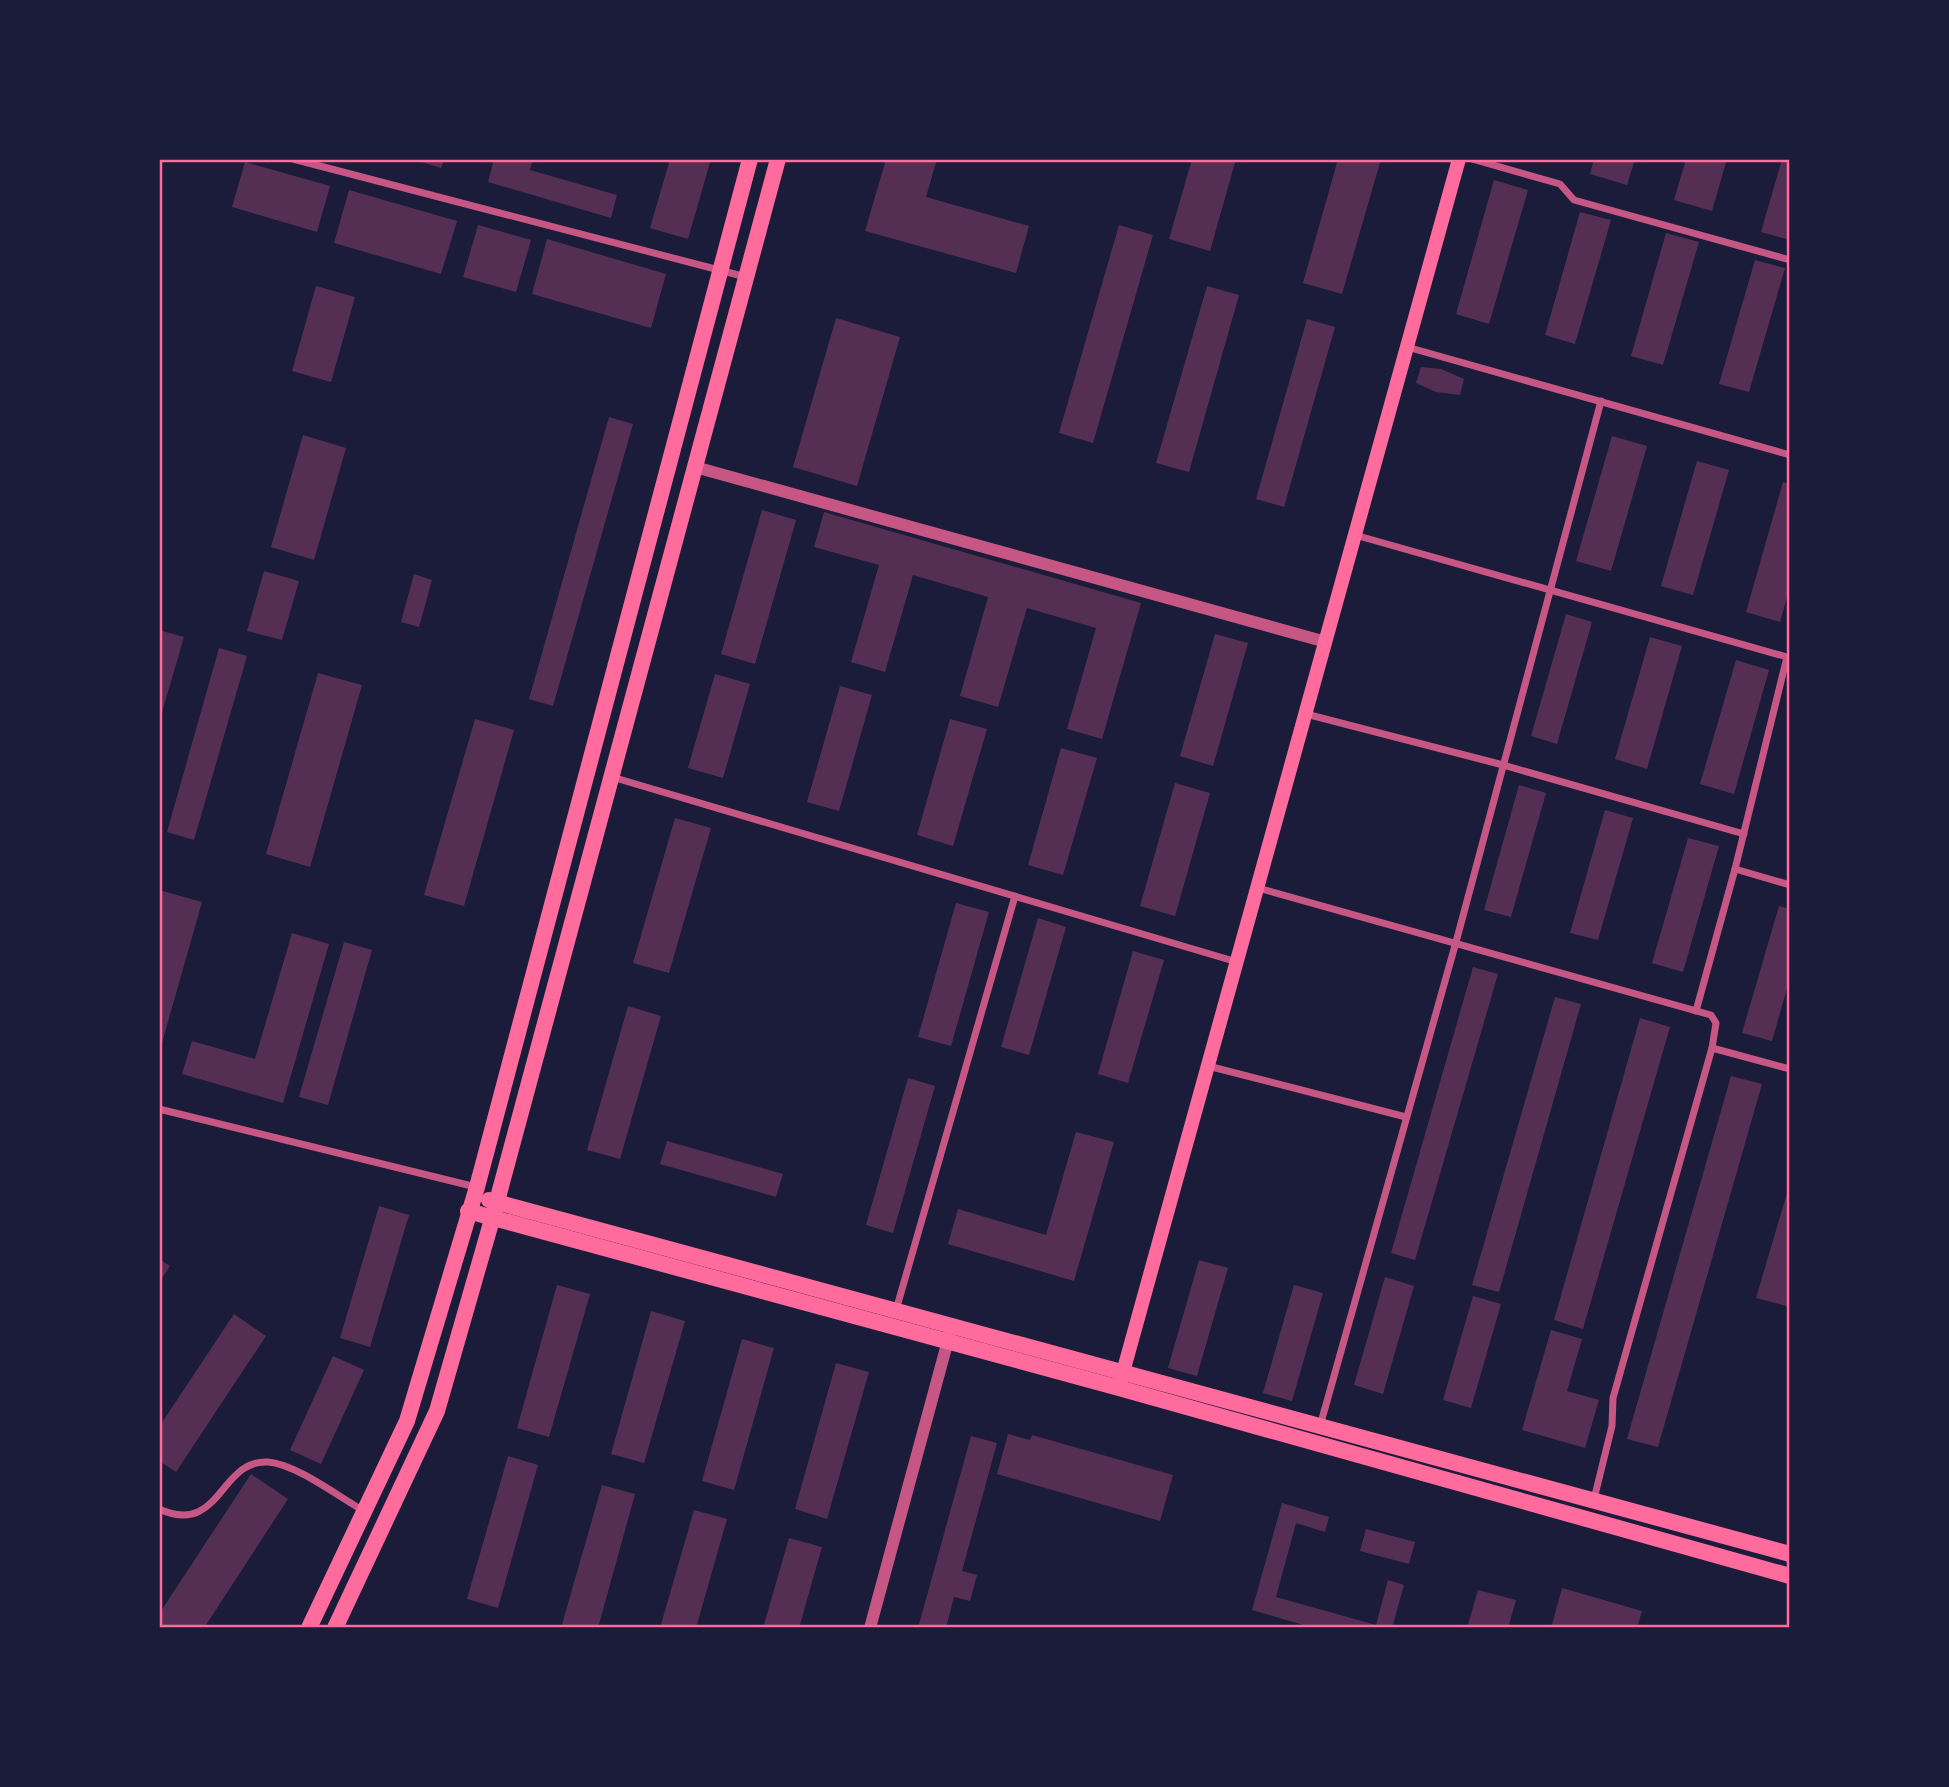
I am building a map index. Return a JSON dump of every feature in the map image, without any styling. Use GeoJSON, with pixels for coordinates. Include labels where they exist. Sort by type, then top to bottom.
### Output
{"type":"FeatureCollection","features":[{"type":"Feature","properties":{"kind":"main road"},"geometry":{"type":"LineString","coordinates":[[309,1628],[407,1421],[473,1199],[750,159]]}},
{"type":"Feature","properties":{"kind":"main road"},"geometry":{"type":"LineString","coordinates":[[335,1628],[437,1411],[495,1209],[778,159]]}},
{"type":"Feature","properties":{"kind":"main road"},"geometry":{"type":"LineString","coordinates":[[1121,1380],[1459,159]]}},
{"type":"Feature","properties":{"kind":"main road"},"geometry":{"type":"LineString","coordinates":[[473,1199],[495,1209],[1121,1380],[1790,1576]]}},
{"type":"Feature","properties":{"kind":"main road"},"geometry":{"type":"LineString","coordinates":[[495,1209],[896,1311],[950,1334]]}},
{"type":"Feature","properties":{"kind":"main road"},"geometry":{"type":"LineString","coordinates":[[1121,1380],[1320,1426],[1790,1554]]}},
{"type":"Feature","properties":{"kind":"street"},"geometry":{"type":"LineString","coordinates":[[293,159],[746,277]]}},
{"type":"Feature","properties":{"kind":"street"},"geometry":{"type":"LineString","coordinates":[[1472,159],[1560,184],[1574,200],[1790,260]]}},
{"type":"Feature","properties":{"kind":"street"},"geometry":{"type":"LineString","coordinates":[[1407,347],[1790,455]]}},
{"type":"Feature","properties":{"kind":"street"},"geometry":{"type":"LineString","coordinates":[[1320,1426],[1456,942],[1601,401]]}},
{"type":"Feature","properties":{"kind":"street"},"geometry":{"type":"LineString","coordinates":[[695,467],[1326,642]]}},
{"type":"Feature","properties":{"kind":"street"},"geometry":{"type":"LineString","coordinates":[[1355,534],[1787,657],[1744,834],[1696,1011]]}},
{"type":"Feature","properties":{"kind":"street"},"geometry":{"type":"LineString","coordinates":[[1781,685],[1790,688]]}},
{"type":"Feature","properties":{"kind":"street"},"geometry":{"type":"LineString","coordinates":[[1306,714],[1503,765],[1744,834]]}},
{"type":"Feature","properties":{"kind":"street"},"geometry":{"type":"LineString","coordinates":[[611,777],[1237,962]]}},
{"type":"Feature","properties":{"kind":"street"},"geometry":{"type":"LineString","coordinates":[[1735,869],[1790,885]]}},
{"type":"Feature","properties":{"kind":"street"},"geometry":{"type":"LineString","coordinates":[[1258,888],[1696,1011],[1711,1016],[1716,1023],[1712,1048],[1614,1398],[1612,1426],[1593,1501]]}},
{"type":"Feature","properties":{"kind":"street"},"geometry":{"type":"LineString","coordinates":[[896,1311],[1014,896]]}},
{"type":"Feature","properties":{"kind":"street"},"geometry":{"type":"LineString","coordinates":[[1712,1048],[1790,1069]]}},
{"type":"Feature","properties":{"kind":"street"},"geometry":{"type":"LineString","coordinates":[[1208,1066],[1406,1117]]}},
{"type":"Feature","properties":{"kind":"street"},"geometry":{"type":"LineString","coordinates":[[159,1109],[473,1199]]}},
{"type":"Feature","properties":{"kind":"street"},"geometry":{"type":"LineString","coordinates":[[870,1628],[950,1334]]}},
{"type":"Feature","properties":{"kind":"street"},"geometry":{"type":"LineString","coordinates":[[159,1509],[174,1516],[196,1514],[211,1505],[232,1478],[246,1468],[266,1462],[288,1468],[364,1512]]}},
{"type":"Feature","properties":{"kind":"building"},"geometry":{"type":"Polygon","coordinates":[[[412,159],[444,159],[441,168],[412,159]]]}},
{"type":"Feature","properties":{"kind":"building"},"geometry":{"type":"Polygon","coordinates":[[[494,159],[533,159],[530,170],[617,195],[611,218],[488,182],[494,159]]]}},
{"type":"Feature","properties":{"kind":"building"},"geometry":{"type":"Polygon","coordinates":[[[670,159],[711,159],[688,239],[650,228],[670,159]]]}},
{"type":"Feature","properties":{"kind":"building"},"geometry":{"type":"Polygon","coordinates":[[[886,159],[937,159],[926,197],[1029,226],[1016,273],[865,231],[886,159]]]}},
{"type":"Feature","properties":{"kind":"building"},"geometry":{"type":"Polygon","coordinates":[[[1192,159],[1236,159],[1210,251],[1169,239],[1192,159]]]}},
{"type":"Feature","properties":{"kind":"building"},"geometry":{"type":"Polygon","coordinates":[[[1338,159],[1381,159],[1342,294],[1303,283],[1338,159]]]}},
{"type":"Feature","properties":{"kind":"building"},"geometry":{"type":"Polygon","coordinates":[[[1594,159],[1635,159],[1627,185],[1590,174],[1594,159]]]}},
{"type":"Feature","properties":{"kind":"building"},"geometry":{"type":"Polygon","coordinates":[[[1686,159],[1727,159],[1712,211],[1674,200],[1686,159]]]}},
{"type":"Feature","properties":{"kind":"building"},"geometry":{"type":"Polygon","coordinates":[[[1782,159],[1790,159],[1790,240],[1761,232],[1782,159]]]}},
{"type":"Feature","properties":{"kind":"building"},"geometry":{"type":"Polygon","coordinates":[[[245,162],[330,186],[317,232],[232,207],[245,162]]]}},
{"type":"Feature","properties":{"kind":"building"},"geometry":{"type":"Polygon","coordinates":[[[1494,180],[1528,190],[1489,324],[1456,314],[1494,180]]]}},
{"type":"Feature","properties":{"kind":"building"},"geometry":{"type":"Polygon","coordinates":[[[349,190],[457,221],[441,274],[334,243],[349,190]]]}},
{"type":"Feature","properties":{"kind":"building"},"geometry":{"type":"Polygon","coordinates":[[[1580,212],[1611,220],[1575,344],[1545,335],[1580,212]]]}},
{"type":"Feature","properties":{"kind":"building"},"geometry":{"type":"Polygon","coordinates":[[[478,225],[531,240],[516,292],[463,277],[478,225]]]}},
{"type":"Feature","properties":{"kind":"building"},"geometry":{"type":"Polygon","coordinates":[[[1119,225],[1153,235],[1093,443],[1059,433],[1119,225]]]}},
{"type":"Feature","properties":{"kind":"building"},"geometry":{"type":"Polygon","coordinates":[[[1666,233],[1699,242],[1663,365],[1631,356],[1666,233]]]}},
{"type":"Feature","properties":{"kind":"building"},"geometry":{"type":"Polygon","coordinates":[[[547,239],[666,274],[651,328],[532,294],[547,239]]]}},
{"type":"Feature","properties":{"kind":"building"},"geometry":{"type":"Polygon","coordinates":[[[1755,260],[1785,268],[1749,392],[1719,384],[1755,260]]]}},
{"type":"Feature","properties":{"kind":"building"},"geometry":{"type":"Polygon","coordinates":[[[316,286],[355,297],[331,382],[292,371],[316,286]]]}},
{"type":"Feature","properties":{"kind":"building"},"geometry":{"type":"Polygon","coordinates":[[[1207,286],[1239,295],[1189,472],[1156,463],[1207,286]]]}},
{"type":"Feature","properties":{"kind":"building"},"geometry":{"type":"Polygon","coordinates":[[[836,318],[900,337],[857,486],[793,467],[836,318]]]}},
{"type":"Feature","properties":{"kind":"building"},"geometry":{"type":"Polygon","coordinates":[[[1307,319],[1335,327],[1284,507],[1256,499],[1307,319]]]}},
{"type":"Feature","properties":{"kind":"building"},"geometry":{"type":"Polygon","coordinates":[[[1421,367],[1441,369],[1464,379],[1460,395],[1436,392],[1416,383],[1421,367]]]}},
{"type":"Feature","properties":{"kind":"building"},"geometry":{"type":"Polygon","coordinates":[[[609,417],[633,424],[553,706],[529,699],[609,417]]]}},
{"type":"Feature","properties":{"kind":"building"},"geometry":{"type":"Polygon","coordinates":[[[303,435],[346,448],[314,560],[271,547],[303,435]]]}},
{"type":"Feature","properties":{"kind":"building"},"geometry":{"type":"Polygon","coordinates":[[[1612,436],[1647,446],[1611,571],[1576,561],[1612,436]]]}},
{"type":"Feature","properties":{"kind":"building"},"geometry":{"type":"Polygon","coordinates":[[[1697,461],[1729,470],[1693,595],[1661,586],[1697,461]]]}},
{"type":"Feature","properties":{"kind":"building"},"geometry":{"type":"Polygon","coordinates":[[[1783,482],[1790,484],[1790,587],[1780,622],[1746,612],[1783,482]]]}},
{"type":"Feature","properties":{"kind":"building"},"geometry":{"type":"Polygon","coordinates":[[[762,510],[796,520],[755,664],[721,654],[762,510]]]}},
{"type":"Feature","properties":{"kind":"building"},"geometry":{"type":"Polygon","coordinates":[[[824,512],[1141,603],[1102,739],[1067,729],[1096,628],[1027,608],[998,707],[960,696],[988,597],[913,575],[885,672],[851,662],[879,565],[814,547],[824,512]]]}},
{"type":"Feature","properties":{"kind":"building"},"geometry":{"type":"Polygon","coordinates":[[[264,571],[299,581],[282,640],[247,631],[264,571]]]}},
{"type":"Feature","properties":{"kind":"building"},"geometry":{"type":"Polygon","coordinates":[[[414,574],[432,580],[419,627],[401,622],[414,574]]]}},
{"type":"Feature","properties":{"kind":"building"},"geometry":{"type":"Polygon","coordinates":[[[1566,614],[1592,622],[1557,744],[1531,736],[1566,614]]]}},
{"type":"Feature","properties":{"kind":"building"},"geometry":{"type":"Polygon","coordinates":[[[159,630],[184,637],[160,719],[159,719],[159,630]]]}},
{"type":"Feature","properties":{"kind":"building"},"geometry":{"type":"Polygon","coordinates":[[[1215,634],[1248,643],[1213,766],[1180,756],[1215,634]]]}},
{"type":"Feature","properties":{"kind":"building"},"geometry":{"type":"Polygon","coordinates":[[[1650,637],[1682,646],[1647,769],[1615,759],[1650,637]]]}},
{"type":"Feature","properties":{"kind":"building"},"geometry":{"type":"Polygon","coordinates":[[[219,648],[247,656],[194,840],[167,832],[219,648]]]}},
{"type":"Feature","properties":{"kind":"building"},"geometry":{"type":"Polygon","coordinates":[[[1736,660],[1769,670],[1734,794],[1700,784],[1736,660]]]}},
{"type":"Feature","properties":{"kind":"building"},"geometry":{"type":"Polygon","coordinates":[[[318,673],[362,685],[310,867],[266,854],[318,673]]]}},
{"type":"Feature","properties":{"kind":"building"},"geometry":{"type":"Polygon","coordinates":[[[715,674],[750,684],[723,778],[688,768],[715,674]]]}},
{"type":"Feature","properties":{"kind":"building"},"geometry":{"type":"Polygon","coordinates":[[[840,686],[872,695],[839,811],[807,802],[840,686]]]}},
{"type":"Feature","properties":{"kind":"building"},"geometry":{"type":"Polygon","coordinates":[[[475,719],[514,730],[464,906],[424,895],[475,719]]]}},
{"type":"Feature","properties":{"kind":"building"},"geometry":{"type":"Polygon","coordinates":[[[950,719],[987,729],[953,846],[917,835],[950,719]]]}},
{"type":"Feature","properties":{"kind":"building"},"geometry":{"type":"Polygon","coordinates":[[[1061,748],[1097,758],[1063,875],[1028,865],[1061,748]]]}},
{"type":"Feature","properties":{"kind":"building"},"geometry":{"type":"Polygon","coordinates":[[[1175,783],[1210,793],[1175,916],[1140,906],[1175,783]]]}},
{"type":"Feature","properties":{"kind":"building"},"geometry":{"type":"Polygon","coordinates":[[[1519,785],[1546,793],[1511,917],[1484,910],[1519,785]]]}},
{"type":"Feature","properties":{"kind":"building"},"geometry":{"type":"Polygon","coordinates":[[[1605,810],[1633,818],[1598,940],[1570,933],[1605,810]]]}},
{"type":"Feature","properties":{"kind":"building"},"geometry":{"type":"Polygon","coordinates":[[[675,818],[711,828],[669,973],[633,963],[675,818]]]}},
{"type":"Feature","properties":{"kind":"building"},"geometry":{"type":"Polygon","coordinates":[[[1688,838],[1719,846],[1683,972],[1652,963],[1688,838]]]}},
{"type":"Feature","properties":{"kind":"building"},"geometry":{"type":"Polygon","coordinates":[[[159,890],[202,902],[160,1050],[159,1050],[159,890]]]}},
{"type":"Feature","properties":{"kind":"building"},"geometry":{"type":"Polygon","coordinates":[[[956,903],[989,912],[951,1046],[918,1037],[956,903]]]}},
{"type":"Feature","properties":{"kind":"building"},"geometry":{"type":"Polygon","coordinates":[[[1779,906],[1790,909],[1790,978],[1772,1041],[1742,1033],[1779,906]]]}},
{"type":"Feature","properties":{"kind":"building"},"geometry":{"type":"Polygon","coordinates":[[[1038,918],[1066,927],[1029,1055],[1001,1047],[1038,918]]]}},
{"type":"Feature","properties":{"kind":"building"},"geometry":{"type":"Polygon","coordinates":[[[292,933],[329,944],[283,1103],[182,1074],[192,1041],[255,1059],[292,933]]]}},
{"type":"Feature","properties":{"kind":"building"},"geometry":{"type":"Polygon","coordinates":[[[344,942],[372,950],[328,1105],[299,1097],[344,942]]]}},
{"type":"Feature","properties":{"kind":"building"},"geometry":{"type":"Polygon","coordinates":[[[1133,951],[1164,960],[1128,1083],[1098,1074],[1133,951]]]}},
{"type":"Feature","properties":{"kind":"building"},"geometry":{"type":"Polygon","coordinates":[[[1473,967],[1498,974],[1415,1260],[1391,1253],[1473,967]]]}},
{"type":"Feature","properties":{"kind":"building"},"geometry":{"type":"Polygon","coordinates":[[[1555,997],[1581,1004],[1499,1292],[1472,1285],[1555,997]]]}},
{"type":"Feature","properties":{"kind":"building"},"geometry":{"type":"Polygon","coordinates":[[[628,1006],[661,1016],[620,1159],[587,1150],[628,1006]]]}},
{"type":"Feature","properties":{"kind":"building"},"geometry":{"type":"Polygon","coordinates":[[[1640,1018],[1670,1027],[1583,1329],[1554,1320],[1640,1018]]]}},
{"type":"Feature","properties":{"kind":"building"},"geometry":{"type":"Polygon","coordinates":[[[1731,1076],[1762,1084],[1658,1447],[1627,1439],[1731,1076]]]}},
{"type":"Feature","properties":{"kind":"building"},"geometry":{"type":"Polygon","coordinates":[[[908,1078],[935,1086],[893,1233],[866,1225],[908,1078]]]}},
{"type":"Feature","properties":{"kind":"building"},"geometry":{"type":"Polygon","coordinates":[[[1076,1132],[1114,1142],[1074,1281],[948,1244],[958,1209],[1046,1235],[1076,1132]]]}},
{"type":"Feature","properties":{"kind":"building"},"geometry":{"type":"Polygon","coordinates":[[[667,1141],[783,1174],[776,1197],[660,1164],[667,1141]]]}},
{"type":"Feature","properties":{"kind":"building"},"geometry":{"type":"Polygon","coordinates":[[[1790,1183],[1790,1307],[1756,1298],[1790,1183]]]}},
{"type":"Feature","properties":{"kind":"building"},"geometry":{"type":"Polygon","coordinates":[[[379,1206],[409,1215],[370,1347],[340,1338],[379,1206]]]}},
{"type":"Feature","properties":{"kind":"building"},"geometry":{"type":"Polygon","coordinates":[[[159,1259],[170,1266],[159,1283],[159,1259]]]}},
{"type":"Feature","properties":{"kind":"building"},"geometry":{"type":"Polygon","coordinates":[[[1199,1260],[1228,1268],[1197,1376],[1168,1368],[1199,1260]]]}},
{"type":"Feature","properties":{"kind":"building"},"geometry":{"type":"Polygon","coordinates":[[[1385,1277],[1414,1286],[1383,1394],[1354,1385],[1385,1277]]]}},
{"type":"Feature","properties":{"kind":"building"},"geometry":{"type":"Polygon","coordinates":[[[557,1285],[590,1294],[549,1437],[517,1428],[557,1285]]]}},
{"type":"Feature","properties":{"kind":"building"},"geometry":{"type":"Polygon","coordinates":[[[1294,1285],[1323,1293],[1292,1401],[1263,1393],[1294,1285]]]}},
{"type":"Feature","properties":{"kind":"building"},"geometry":{"type":"Polygon","coordinates":[[[1473,1296],[1501,1304],[1471,1408],[1443,1400],[1473,1296]]]}},
{"type":"Feature","properties":{"kind":"building"},"geometry":{"type":"Polygon","coordinates":[[[651,1311],[685,1321],[644,1463],[611,1454],[651,1311]]]}},
{"type":"Feature","properties":{"kind":"building"},"geometry":{"type":"Polygon","coordinates":[[[234,1314],[266,1336],[176,1472],[159,1461],[159,1427],[234,1314]]]}},
{"type":"Feature","properties":{"kind":"building"},"geometry":{"type":"Polygon","coordinates":[[[1551,1330],[1582,1339],[1567,1391],[1599,1400],[1585,1448],[1522,1430],[1551,1330]]]}},
{"type":"Feature","properties":{"kind":"building"},"geometry":{"type":"Polygon","coordinates":[[[742,1339],[774,1348],[734,1490],[702,1481],[742,1339]]]}},
{"type":"Feature","properties":{"kind":"building"},"geometry":{"type":"Polygon","coordinates":[[[333,1356],[364,1370],[321,1464],[290,1450],[333,1356]]]}},
{"type":"Feature","properties":{"kind":"building"},"geometry":{"type":"Polygon","coordinates":[[[836,1363],[869,1372],[827,1519],[795,1509],[836,1363]]]}},
{"type":"Feature","properties":{"kind":"building"},"geometry":{"type":"Polygon","coordinates":[[[1008,1434],[1030,1440],[1032,1435],[1173,1475],[1160,1521],[997,1474],[1008,1434]]]}},
{"type":"Feature","properties":{"kind":"building"},"geometry":{"type":"Polygon","coordinates":[[[971,1436],[997,1443],[962,1571],[977,1575],[970,1601],[954,1597],[946,1628],[918,1628],[971,1436]]]}},
{"type":"Feature","properties":{"kind":"building"},"geometry":{"type":"Polygon","coordinates":[[[508,1456],[538,1465],[498,1608],[467,1599],[508,1456]]]}},
{"type":"Feature","properties":{"kind":"building"},"geometry":{"type":"Polygon","coordinates":[[[251,1474],[288,1499],[204,1628],[159,1628],[159,1614],[251,1474]]]}},
{"type":"Feature","properties":{"kind":"building"},"geometry":{"type":"Polygon","coordinates":[[[602,1485],[635,1494],[598,1628],[561,1628],[602,1485]]]}},
{"type":"Feature","properties":{"kind":"building"},"geometry":{"type":"Polygon","coordinates":[[[1282,1503],[1329,1517],[1325,1532],[1296,1523],[1276,1597],[1376,1625],[1388,1580],[1404,1585],[1392,1628],[1314,1628],[1252,1610],[1282,1503]]]}},
{"type":"Feature","properties":{"kind":"building"},"geometry":{"type":"Polygon","coordinates":[[[694,1510],[727,1519],[696,1628],[660,1628],[694,1510]]]}},
{"type":"Feature","properties":{"kind":"building"},"geometry":{"type":"Polygon","coordinates":[[[1366,1529],[1415,1542],[1409,1564],[1360,1551],[1366,1529]]]}},
{"type":"Feature","properties":{"kind":"building"},"geometry":{"type":"Polygon","coordinates":[[[789,1538],[822,1547],[799,1628],[763,1628],[789,1538]]]}},
{"type":"Feature","properties":{"kind":"building"},"geometry":{"type":"Polygon","coordinates":[[[1562,1588],[1642,1611],[1637,1628],[1551,1628],[1562,1588]]]}},
{"type":"Feature","properties":{"kind":"building"},"geometry":{"type":"Polygon","coordinates":[[[1478,1590],[1516,1600],[1508,1628],[1467,1628],[1478,1590]]]}}]}
